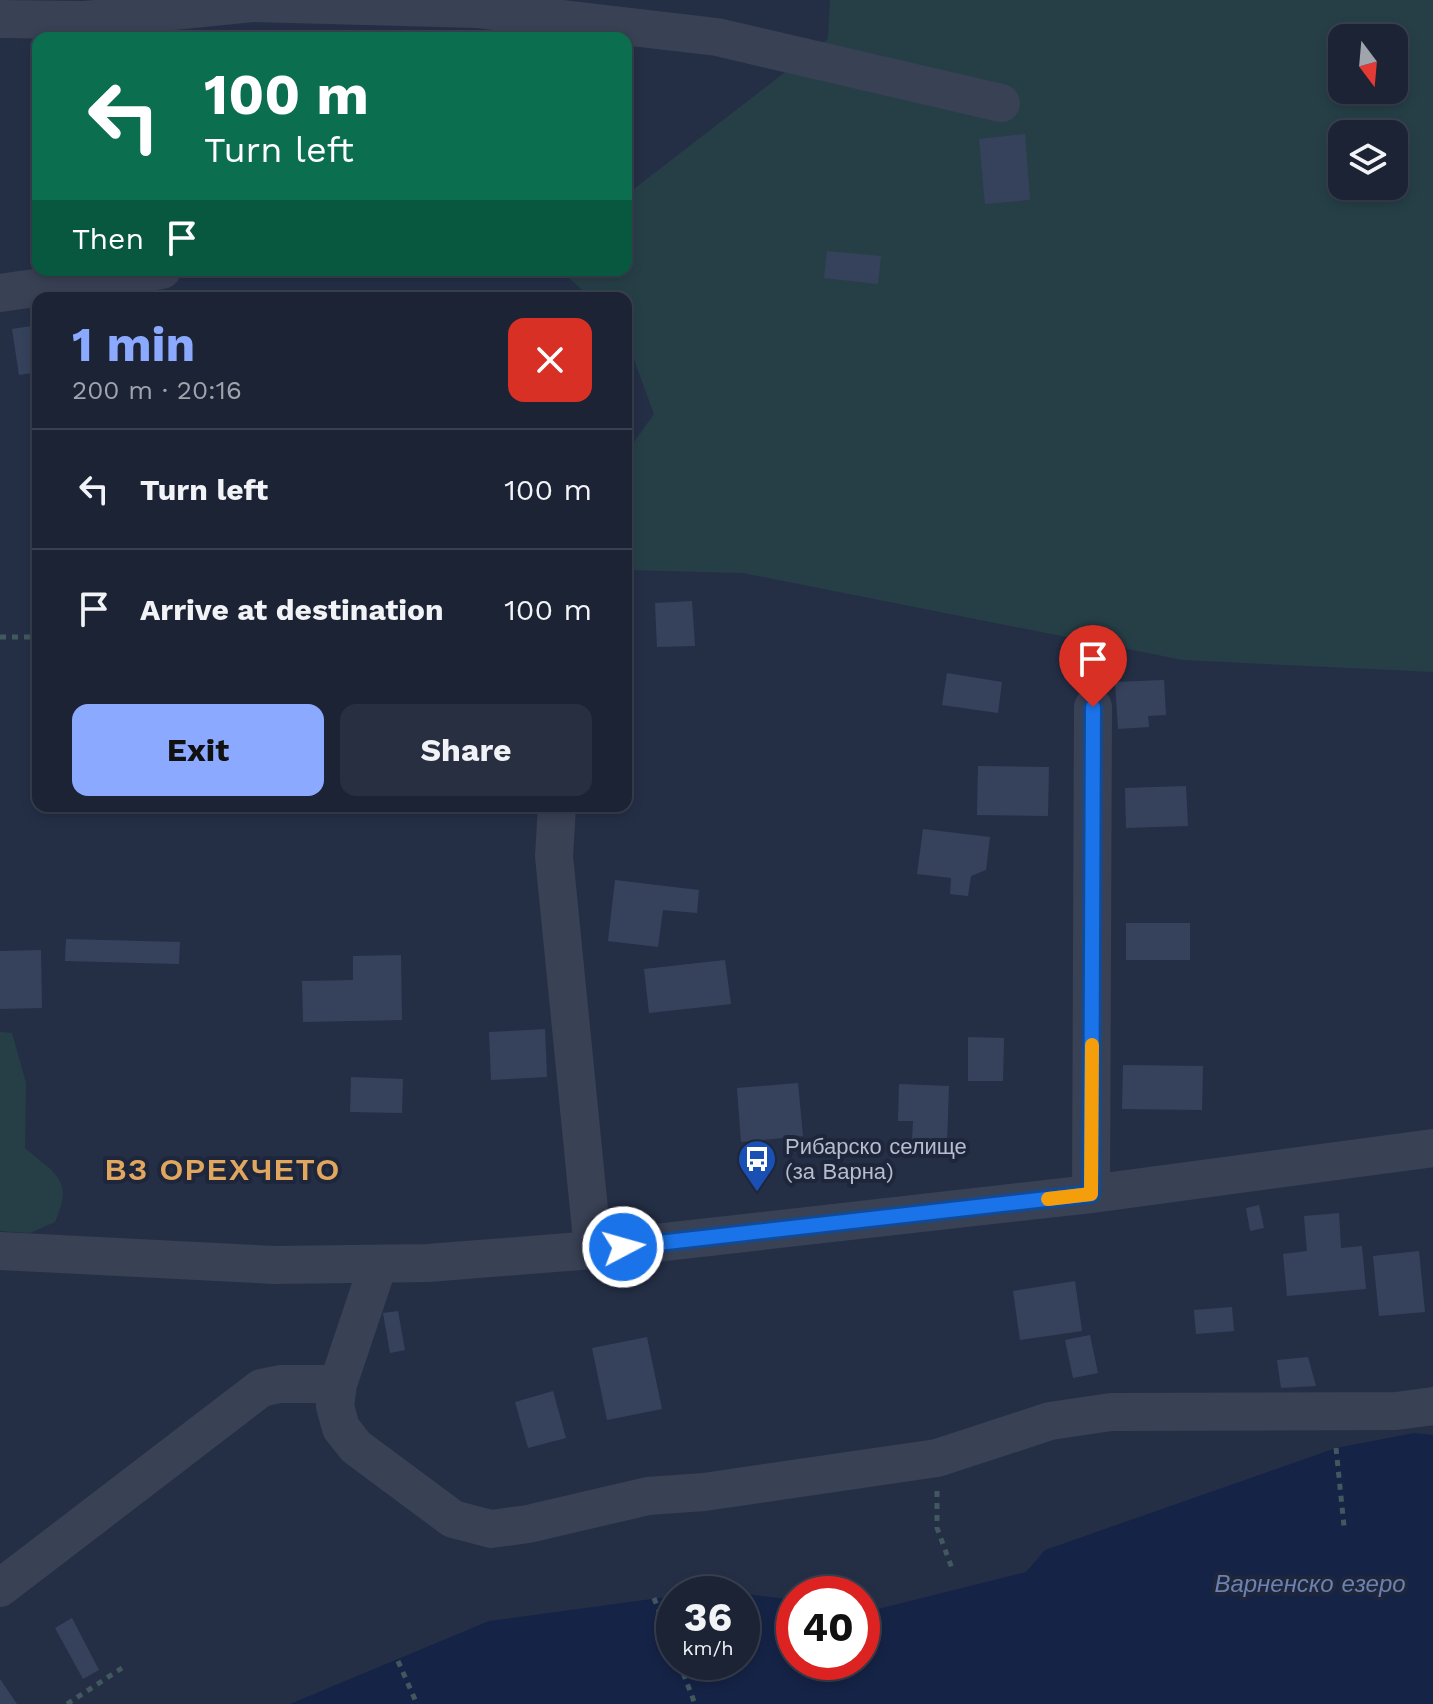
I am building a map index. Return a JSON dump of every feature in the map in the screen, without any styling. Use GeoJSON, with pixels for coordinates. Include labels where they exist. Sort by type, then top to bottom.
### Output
{"type":"FeatureCollection","features":[{"type":"Feature","properties":{"kind":"street"},"geometry":{"type":"LineString","coordinates":[[0,11],[21,0]]}},
{"type":"Feature","properties":{"kind":"street"},"geometry":{"type":"LineString","coordinates":[[0,19],[85,20],[252,3],[476,9],[717,37],[1001,103]]}},
{"type":"Feature","properties":{"kind":"street"},"geometry":{"type":"LineString","coordinates":[[0,293],[120,276]]}},
{"type":"Feature","properties":{"kind":"street"},"geometry":{"type":"LineString","coordinates":[[1091,1194],[1093,707]]}},
{"type":"Feature","properties":{"kind":"street"},"geometry":{"type":"LineString","coordinates":[[557,812],[554,856],[593,1250]]}},
{"type":"Feature","properties":{"kind":"street"},"geometry":{"type":"LineString","coordinates":[[0,1251],[275,1265],[378,1265],[593,1250],[1091,1194],[1433,1148]]}},
{"type":"Feature","properties":{"kind":"street"},"geometry":{"type":"LineString","coordinates":[[378,1265],[338,1384],[335,1406],[341,1428],[356,1447],[453,1519],[491,1529],[528,1524],[648,1496],[704,1492],[937,1458],[1050,1421],[1111,1412],[1396,1411],[1433,1406]]}},
{"type":"Feature","properties":{"kind":"street"},"geometry":{"type":"LineString","coordinates":[[0,1588],[261,1388],[280,1384],[338,1384]]}},
{"type":"Feature","properties":{"kind":"path"},"geometry":{"type":"LineString","coordinates":[[0,637],[32,637]]}},
{"type":"Feature","properties":{"kind":"path"},"geometry":{"type":"LineString","coordinates":[[1336,1448],[1344,1526]]}},
{"type":"Feature","properties":{"kind":"path"},"geometry":{"type":"LineString","coordinates":[[937,1458],[937,1528],[953,1571]]}},
{"type":"Feature","properties":{"kind":"path"},"geometry":{"type":"LineString","coordinates":[[654,1598],[656,1603]]}},
{"type":"Feature","properties":{"kind":"path"},"geometry":{"type":"LineString","coordinates":[[398,1661],[417,1704]]}},
{"type":"Feature","properties":{"kind":"path"},"geometry":{"type":"LineString","coordinates":[[67,1704],[122,1668]]}},
{"type":"Feature","properties":{"kind":"path"},"geometry":{"type":"LineString","coordinates":[[686,1680],[695,1704]]}},
{"type":"Feature","properties":{"kind":"shaded area"},"geometry":{"type":"Polygon","coordinates":[[[830,0],[1433,0],[1433,672],[1183,660],[743,573],[632,570],[632,445],[654,414],[632,354],[632,292],[584,292],[567,276],[632,276],[632,190],[828,39],[830,0]]]}},
{"type":"Feature","properties":{"kind":"shaded area"},"geometry":{"type":"Polygon","coordinates":[[[0,1032],[12,1033],[26,1083],[25,1148],[53,1172],[62,1187],[63,1196],[55,1222],[30,1233],[0,1231],[0,1032]]]}},
{"type":"Feature","properties":{"kind":"water","name":"Варненско езеро"},"geometry":{"type":"Polygon","coordinates":[[[1414,1433],[1433,1435],[1433,1704],[290,1704],[489,1621],[656,1598],[656,1680],[760,1680],[760,1596],[776,1598],[776,1680],[880,1680],[880,1608],[1026,1572],[1045,1550],[1336,1448],[1414,1433]]]}},
{"type":"Feature","properties":{"kind":"building"},"geometry":{"type":"Polygon","coordinates":[[[1025,134],[1030,200],[985,204],[979,139],[1025,134]]]}},
{"type":"Feature","properties":{"kind":"building"},"geometry":{"type":"Polygon","coordinates":[[[827,251],[881,256],[878,284],[824,278],[827,251]]]}},
{"type":"Feature","properties":{"kind":"building"},"geometry":{"type":"Polygon","coordinates":[[[32,326],[32,373],[19,375],[12,329],[32,326]]]}},
{"type":"Feature","properties":{"kind":"building"},"geometry":{"type":"Polygon","coordinates":[[[692,601],[695,646],[657,647],[655,603],[692,601]]]}},
{"type":"Feature","properties":{"kind":"building"},"geometry":{"type":"Polygon","coordinates":[[[947,673],[1002,682],[998,713],[942,705],[947,673]]]}},
{"type":"Feature","properties":{"kind":"building"},"geometry":{"type":"Polygon","coordinates":[[[1164,680],[1166,715],[1148,716],[1149,727],[1118,729],[1115,682],[1164,680]]]}},
{"type":"Feature","properties":{"kind":"building"},"geometry":{"type":"Polygon","coordinates":[[[978,766],[1049,767],[1048,816],[977,815],[978,766]]]}},
{"type":"Feature","properties":{"kind":"building"},"geometry":{"type":"Polygon","coordinates":[[[1186,786],[1188,826],[1126,828],[1125,788],[1186,786]]]}},
{"type":"Feature","properties":{"kind":"building"},"geometry":{"type":"Polygon","coordinates":[[[923,829],[990,837],[986,870],[971,876],[968,896],[950,894],[951,878],[917,874],[923,829]]]}},
{"type":"Feature","properties":{"kind":"building"},"geometry":{"type":"Polygon","coordinates":[[[615,880],[699,890],[697,913],[663,910],[658,947],[608,941],[615,880]]]}},
{"type":"Feature","properties":{"kind":"building"},"geometry":{"type":"Polygon","coordinates":[[[1126,923],[1190,923],[1190,960],[1126,960],[1126,923]]]}},
{"type":"Feature","properties":{"kind":"building"},"geometry":{"type":"Polygon","coordinates":[[[66,939],[180,942],[179,964],[65,961],[66,939]]]}},
{"type":"Feature","properties":{"kind":"building"},"geometry":{"type":"Polygon","coordinates":[[[41,950],[42,1008],[0,1009],[0,951],[41,950]]]}},
{"type":"Feature","properties":{"kind":"building"},"geometry":{"type":"Polygon","coordinates":[[[401,955],[402,1020],[303,1022],[302,981],[353,980],[353,956],[401,955]]]}},
{"type":"Feature","properties":{"kind":"building"},"geometry":{"type":"Polygon","coordinates":[[[725,960],[731,1004],[649,1013],[644,969],[725,960]]]}},
{"type":"Feature","properties":{"kind":"building"},"geometry":{"type":"Polygon","coordinates":[[[545,1029],[547,1077],[491,1080],[489,1032],[545,1029]]]}},
{"type":"Feature","properties":{"kind":"building"},"geometry":{"type":"Polygon","coordinates":[[[968,1037],[1004,1038],[1003,1081],[968,1081],[968,1037]]]}},
{"type":"Feature","properties":{"kind":"building"},"geometry":{"type":"Polygon","coordinates":[[[1123,1065],[1203,1066],[1202,1110],[1122,1109],[1123,1065]]]}},
{"type":"Feature","properties":{"kind":"building"},"geometry":{"type":"Polygon","coordinates":[[[351,1077],[403,1079],[402,1113],[350,1112],[351,1077]]]}},
{"type":"Feature","properties":{"kind":"building"},"geometry":{"type":"Polygon","coordinates":[[[798,1083],[803,1136],[741,1142],[737,1088],[798,1083]]]}},
{"type":"Feature","properties":{"kind":"building"},"geometry":{"type":"Polygon","coordinates":[[[899,1084],[949,1086],[947,1141],[912,1140],[913,1121],[898,1121],[899,1084]]]}},
{"type":"Feature","properties":{"kind":"building"},"geometry":{"type":"Polygon","coordinates":[[[1259,1205],[1264,1228],[1250,1231],[1246,1208],[1259,1205]]]}},
{"type":"Feature","properties":{"kind":"building"},"geometry":{"type":"Polygon","coordinates":[[[1339,1213],[1341,1248],[1362,1246],[1366,1289],[1287,1296],[1283,1254],[1307,1251],[1304,1216],[1339,1213]]]}},
{"type":"Feature","properties":{"kind":"building"},"geometry":{"type":"Polygon","coordinates":[[[1419,1251],[1425,1312],[1379,1316],[1373,1256],[1419,1251]]]}},
{"type":"Feature","properties":{"kind":"building"},"geometry":{"type":"Polygon","coordinates":[[[1075,1281],[1082,1331],[1020,1340],[1013,1291],[1075,1281]]]}},
{"type":"Feature","properties":{"kind":"building"},"geometry":{"type":"Polygon","coordinates":[[[1232,1307],[1234,1331],[1196,1334],[1194,1310],[1232,1307]]]}},
{"type":"Feature","properties":{"kind":"building"},"geometry":{"type":"Polygon","coordinates":[[[398,1311],[405,1350],[390,1353],[383,1313],[398,1311]]]}},
{"type":"Feature","properties":{"kind":"building"},"geometry":{"type":"Polygon","coordinates":[[[1090,1335],[1098,1373],[1073,1378],[1065,1340],[1090,1335]]]}},
{"type":"Feature","properties":{"kind":"building"},"geometry":{"type":"Polygon","coordinates":[[[647,1337],[662,1409],[607,1420],[592,1348],[647,1337]]]}},
{"type":"Feature","properties":{"kind":"building"},"geometry":{"type":"Polygon","coordinates":[[[1308,1357],[1316,1386],[1281,1388],[1277,1360],[1308,1357]]]}},
{"type":"Feature","properties":{"kind":"building"},"geometry":{"type":"Polygon","coordinates":[[[553,1391],[566,1438],[528,1448],[515,1402],[553,1391]]]}},
{"type":"Feature","properties":{"kind":"building"},"geometry":{"type":"Polygon","coordinates":[[[72,1618],[99,1670],[83,1679],[55,1628],[72,1618]]]}},
{"type":"Feature","properties":{"kind":"building"},"geometry":{"type":"Polygon","coordinates":[[[0,1679],[17,1704],[0,1704],[0,1679]]]}},
{"type":"Feature","properties":{"kind":"slow traffic"},"geometry":{"type":"LineString","coordinates":[[1048,1199],[1091,1194],[1092,1045]]}},
{"type":"Feature","properties":{"kind":"place","name":"Рибарско селище (за Варна)"},"geometry":{"type":"Point","coordinates":[757,1193]}},
{"type":"Feature","properties":{"kind":"district","name":"ВЗ ОРЕХЧЕТО"},"geometry":{"type":"Point","coordinates":[223,1169]}},
{"type":"Feature","properties":{"kind":"route"},"geometry":{"type":"LineString","coordinates":[[623,1247],[1091,1194],[1093,707]]}}]}
